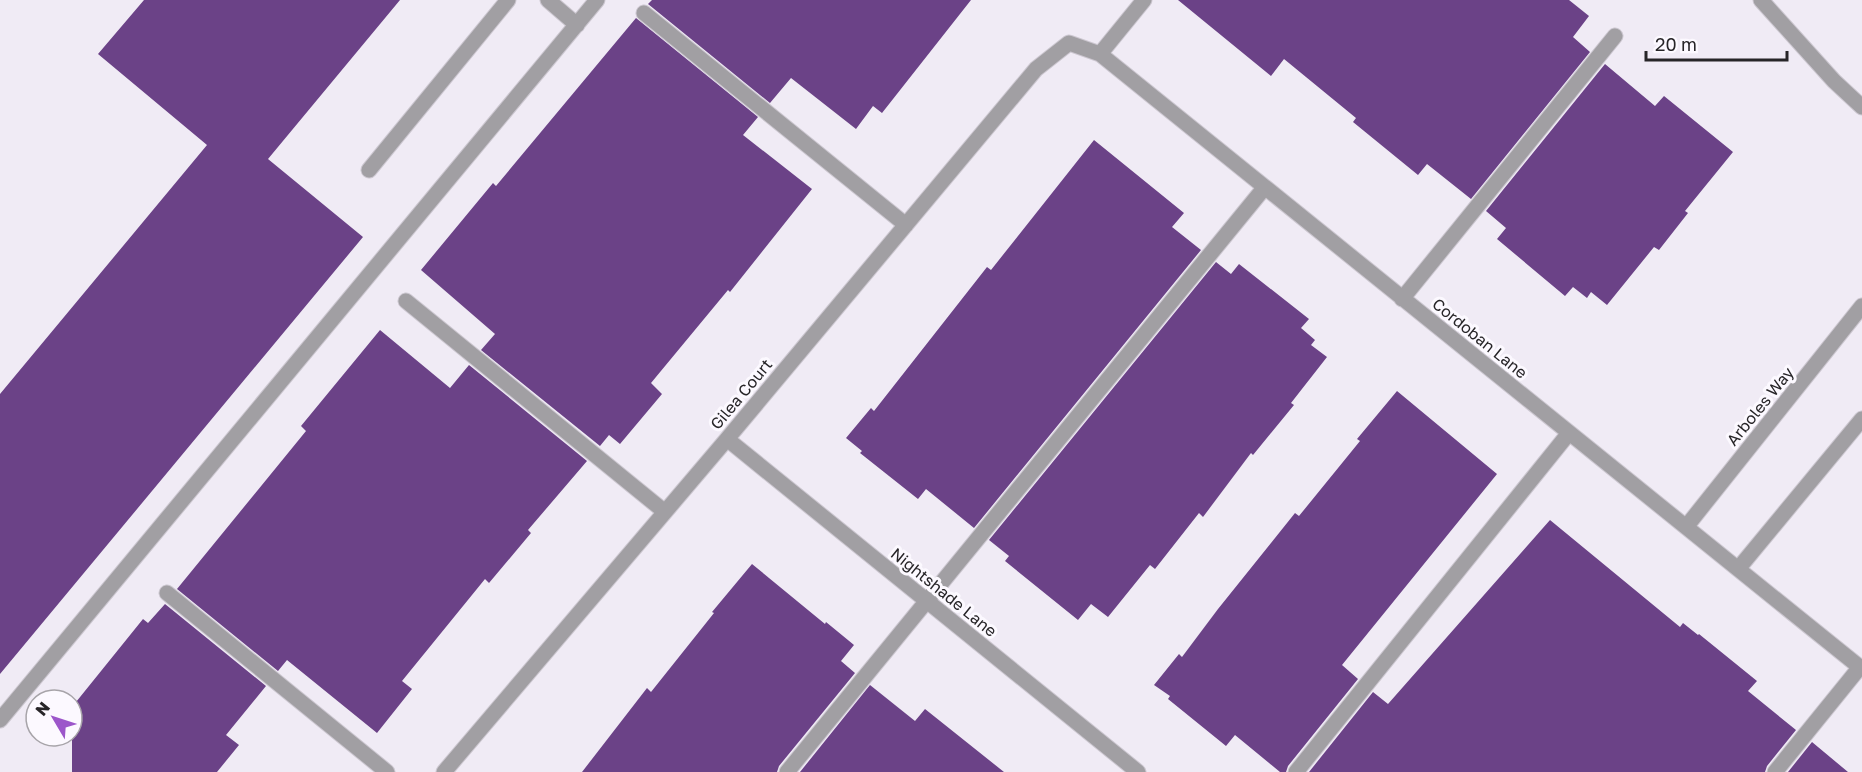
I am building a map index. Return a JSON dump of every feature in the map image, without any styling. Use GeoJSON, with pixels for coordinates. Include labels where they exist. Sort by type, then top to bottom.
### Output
{"type":"FeatureCollection","features":[{"type":"Feature","properties":{"kind":"street"},"geometry":{"type":"LineString","coordinates":[[369,170],[508,0]]}},
{"type":"Feature","properties":{"kind":"street"},"geometry":{"type":"LineString","coordinates":[[548,0],[577,25]]}},
{"type":"Feature","properties":{"kind":"street"},"geometry":{"type":"LineString","coordinates":[[0,720],[597,0]]}},
{"type":"Feature","properties":{"kind":"street"},"geometry":{"type":"LineString","coordinates":[[1100,54],[1144,0]]}},
{"type":"Feature","properties":{"kind":"street"},"geometry":{"type":"LineString","coordinates":[[1761,0],[1834,81],[1862,107]]}},
{"type":"Feature","properties":{"kind":"street"},"geometry":{"type":"LineString","coordinates":[[644,13],[906,225]]}},
{"type":"Feature","properties":{"kind":"street"},"geometry":{"type":"LineString","coordinates":[[1402,298],[1615,36]]}},
{"type":"Feature","properties":{"kind":"street","name":"Cordoban Lane"},"geometry":{"type":"LineString","coordinates":[[1070,43],[1100,54],[1861,668]]}},
{"type":"Feature","properties":{"kind":"street","name":"Gilea Court"},"geometry":{"type":"LineString","coordinates":[[444,772],[727,439],[1036,69],[1070,43]]}},
{"type":"Feature","properties":{"kind":"street"},"geometry":{"type":"LineString","coordinates":[[787,772],[1265,187]]}},
{"type":"Feature","properties":{"kind":"street"},"geometry":{"type":"LineString","coordinates":[[406,301],[664,512]]}},
{"type":"Feature","properties":{"kind":"street","name":"Arboles Way"},"geometry":{"type":"LineString","coordinates":[[1686,527],[1862,306]]}},
{"type":"Feature","properties":{"kind":"street"},"geometry":{"type":"LineString","coordinates":[[1738,569],[1862,419]]}},
{"type":"Feature","properties":{"kind":"street"},"geometry":{"type":"LineString","coordinates":[[1296,772],[1569,433]]}},
{"type":"Feature","properties":{"kind":"street","name":"Nightshade Lane"},"geometry":{"type":"LineString","coordinates":[[727,439],[1138,772]]}},
{"type":"Feature","properties":{"kind":"street"},"geometry":{"type":"LineString","coordinates":[[167,593],[387,772]]}},
{"type":"Feature","properties":{"kind":"street"},"geometry":{"type":"LineString","coordinates":[[1775,772],[1861,668]]}},
{"type":"Feature","properties":{"kind":"building"},"geometry":{"type":"Polygon","coordinates":[[[144,0],[400,0],[268,159],[363,237],[0,674],[0,394],[207,145],[98,54],[144,0]]]}},
{"type":"Feature","properties":{"kind":"building"},"geometry":{"type":"Polygon","coordinates":[[[652,0],[971,0],[882,113],[873,106],[856,129],[791,78],[770,103],[648,4],[652,0]]]}},
{"type":"Feature","properties":{"kind":"building"},"geometry":{"type":"Polygon","coordinates":[[[1178,0],[1569,0],[1589,16],[1573,37],[1590,52],[1471,199],[1427,164],[1418,175],[1353,122],[1356,118],[1284,59],[1271,76],[1178,0]]]}},
{"type":"Feature","properties":{"kind":"building"},"geometry":{"type":"Polygon","coordinates":[[[636,18],[758,117],[743,135],[812,189],[730,292],[728,290],[651,383],[662,394],[620,444],[609,435],[600,446],[481,350],[495,334],[421,270],[493,183],[496,186],[636,18]]]}},
{"type":"Feature","properties":{"kind":"building"},"geometry":{"type":"Polygon","coordinates":[[[1605,64],[1655,106],[1664,96],[1733,152],[1685,211],[1688,213],[1659,250],[1654,247],[1607,305],[1591,292],[1587,298],[1573,287],[1565,296],[1497,239],[1506,228],[1486,211],[1605,64]]]}},
{"type":"Feature","properties":{"kind":"building"},"geometry":{"type":"Polygon","coordinates":[[[1094,140],[1184,213],[1172,227],[1201,250],[974,528],[926,489],[918,499],[860,453],[862,451],[846,438],[871,408],[874,411],[987,267],[991,270],[1094,140]]]}},
{"type":"Feature","properties":{"kind":"building"},"geometry":{"type":"Polygon","coordinates":[[[1216,262],[1231,274],[1239,264],[1309,319],[1301,328],[1315,340],[1311,345],[1327,357],[1291,403],[1294,405],[1253,455],[1251,453],[1203,517],[1199,513],[1155,569],[1150,565],[1108,617],[1091,604],[1078,620],[1005,561],[1009,556],[989,540],[1216,262]]]}},
{"type":"Feature","properties":{"kind":"building"},"geometry":{"type":"Polygon","coordinates":[[[380,330],[450,388],[469,365],[587,461],[528,530],[531,533],[489,583],[485,579],[402,681],[412,689],[377,733],[287,660],[278,671],[177,589],[306,431],[301,426],[380,330]]]}},
{"type":"Feature","properties":{"kind":"building"},"geometry":{"type":"Polygon","coordinates":[[[1397,391],[1497,474],[1342,665],[1358,679],[1288,766],[1286,772],[1280,772],[1235,735],[1226,746],[1168,699],[1170,696],[1154,685],[1179,654],[1182,657],[1295,513],[1299,516],[1360,441],[1357,439],[1397,391]]]}},
{"type":"Feature","properties":{"kind":"building"},"geometry":{"type":"Polygon","coordinates":[[[1550,520],[1680,627],[1683,623],[1699,634],[1757,681],[1748,691],[1796,730],[1767,766],[1765,772],[1309,772],[1373,692],[1388,704],[1550,520]]]}},
{"type":"Feature","properties":{"kind":"building"},"geometry":{"type":"Polygon","coordinates":[[[752,564],[854,645],[841,661],[855,673],[779,766],[777,772],[582,772],[647,688],[651,692],[752,564]]]}},
{"type":"Feature","properties":{"kind":"building"},"geometry":{"type":"Polygon","coordinates":[[[165,604],[266,686],[226,735],[239,745],[217,772],[72,772],[72,748],[84,748],[84,692],[143,619],[148,623],[165,604]]]}},
{"type":"Feature","properties":{"kind":"building"},"geometry":{"type":"Polygon","coordinates":[[[870,685],[915,721],[925,709],[1004,772],[800,772],[870,685]]]}},
{"type":"Feature","properties":{"kind":"building"},"geometry":{"type":"Polygon","coordinates":[[[1812,742],[1848,772],[1788,772],[1812,742]]]}}]}
